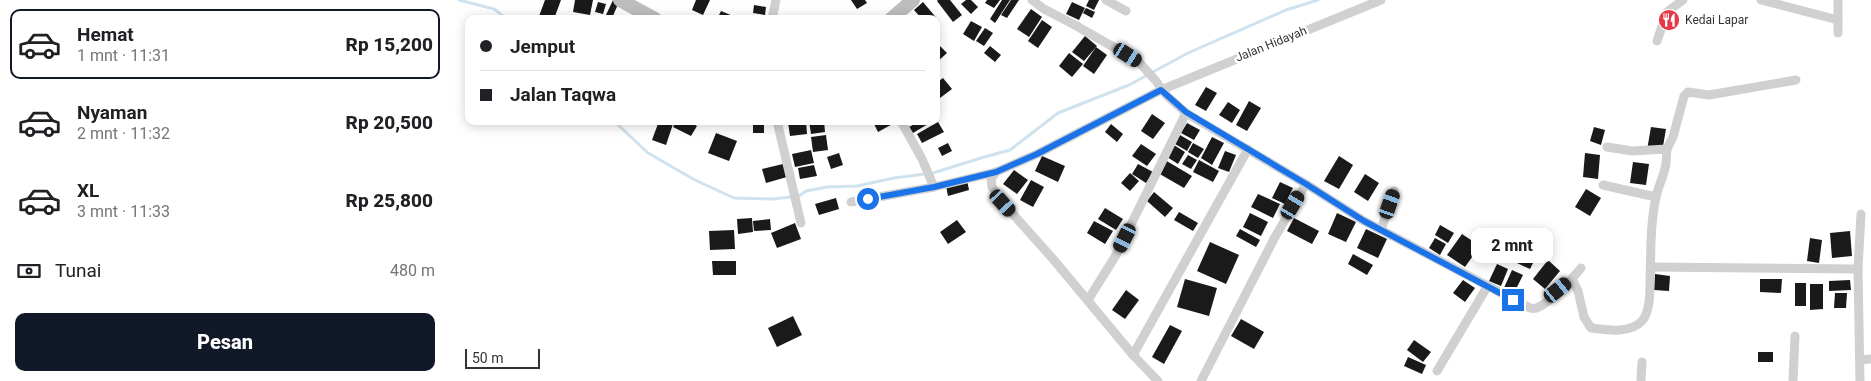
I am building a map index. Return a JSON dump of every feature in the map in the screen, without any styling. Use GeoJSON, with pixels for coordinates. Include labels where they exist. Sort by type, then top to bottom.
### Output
{"type":"FeatureCollection","features":[{"type":"Feature","properties":{"kind":"street"},"geometry":{"type":"LineString","coordinates":[[620,0],[648,15]]}},
{"type":"Feature","properties":{"kind":"street"},"geometry":{"type":"LineString","coordinates":[[773,15],[776,0]]}},
{"type":"Feature","properties":{"kind":"street"},"geometry":{"type":"LineString","coordinates":[[896,15],[913,0]]}},
{"type":"Feature","properties":{"kind":"street"},"geometry":{"type":"LineString","coordinates":[[1032,0],[1044,9],[1138,61],[1156,81],[1161,90],[1186,112],[1364,221],[1528,308],[1536,308],[1546,303],[1581,268]]}},
{"type":"Feature","properties":{"kind":"street"},"geometry":{"type":"LineString","coordinates":[[1106,0],[1126,11]]}},
{"type":"Feature","properties":{"kind":"street","name":"Jalan Hidayah"},"geometry":{"type":"LineString","coordinates":[[851,202],[932,183],[996,172],[1037,154],[1161,90],[1381,0]]}},
{"type":"Feature","properties":{"kind":"street"},"geometry":{"type":"LineString","coordinates":[[1657,41],[1666,12],[1683,0]]}},
{"type":"Feature","properties":{"kind":"street"},"geometry":{"type":"LineString","coordinates":[[1762,0],[1838,20]]}},
{"type":"Feature","properties":{"kind":"street"},"geometry":{"type":"LineString","coordinates":[[1838,0],[1838,33]]}},
{"type":"Feature","properties":{"kind":"street"},"geometry":{"type":"LineString","coordinates":[[1572,279],[1578,291],[1584,317],[1591,328],[1604,330],[1626,329],[1637,326],[1644,319],[1648,305],[1652,220],[1656,197],[1665,168],[1667,149],[1673,137],[1684,96],[1688,92],[1708,95],[1796,80]]}},
{"type":"Feature","properties":{"kind":"street"},"geometry":{"type":"LineString","coordinates":[[1088,300],[1116,255],[1186,112]]}},
{"type":"Feature","properties":{"kind":"street"},"geometry":{"type":"LineString","coordinates":[[778,125],[801,223]]}},
{"type":"Feature","properties":{"kind":"street"},"geometry":{"type":"LineString","coordinates":[[902,125],[922,159],[932,183]]}},
{"type":"Feature","properties":{"kind":"street"},"geometry":{"type":"LineString","coordinates":[[1607,147],[1632,151],[1667,149]]}},
{"type":"Feature","properties":{"kind":"street"},"geometry":{"type":"LineString","coordinates":[[1133,355],[1248,149]]}},
{"type":"Feature","properties":{"kind":"street"},"geometry":{"type":"LineString","coordinates":[[996,172],[991,179],[992,187],[1003,203],[1088,300],[1133,355],[1158,381]]}},
{"type":"Feature","properties":{"kind":"street"},"geometry":{"type":"LineString","coordinates":[[1201,381],[1275,237],[1306,184]]}},
{"type":"Feature","properties":{"kind":"street"},"geometry":{"type":"LineString","coordinates":[[1603,185],[1656,197]]}},
{"type":"Feature","properties":{"kind":"street"},"geometry":{"type":"LineString","coordinates":[[1381,230],[1394,191]]}},
{"type":"Feature","properties":{"kind":"street"},"geometry":{"type":"LineString","coordinates":[[1860,381],[1858,269],[1861,214]]}},
{"type":"Feature","properties":{"kind":"street"},"geometry":{"type":"LineString","coordinates":[[1650,267],[1858,269]]}},
{"type":"Feature","properties":{"kind":"street"},"geometry":{"type":"LineString","coordinates":[[1437,371],[1487,286]]}},
{"type":"Feature","properties":{"kind":"street"},"geometry":{"type":"LineString","coordinates":[[1793,381],[1795,336]]}},
{"type":"Feature","properties":{"kind":"street"},"geometry":{"type":"LineString","coordinates":[[1860,360],[1871,360]]}},
{"type":"Feature","properties":{"kind":"street"},"geometry":{"type":"LineString","coordinates":[[1641,381],[1642,362]]}},
{"type":"Feature","properties":{"kind":"building"},"geometry":{"type":"Polygon","coordinates":[[[545,0],[561,0],[555,15],[539,15],[545,0]]]}},
{"type":"Feature","properties":{"kind":"building"},"geometry":{"type":"Polygon","coordinates":[[[575,0],[593,0],[590,15],[573,12],[575,0]]]}},
{"type":"Feature","properties":{"kind":"building"},"geometry":{"type":"Polygon","coordinates":[[[613,0],[619,2],[613,15],[606,15],[613,0]]]}},
{"type":"Feature","properties":{"kind":"building"},"geometry":{"type":"Polygon","coordinates":[[[696,0],[710,0],[703,15],[692,10],[696,0]]]}},
{"type":"Feature","properties":{"kind":"building"},"geometry":{"type":"Polygon","coordinates":[[[851,0],[865,0],[867,3],[857,9],[851,0]]]}},
{"type":"Feature","properties":{"kind":"building"},"geometry":{"type":"Polygon","coordinates":[[[938,0],[950,0],[962,15],[953,22],[938,0]]]}},
{"type":"Feature","properties":{"kind":"building"},"geometry":{"type":"Polygon","coordinates":[[[966,0],[971,0],[978,7],[971,14],[961,4],[966,0]]]}},
{"type":"Feature","properties":{"kind":"building"},"geometry":{"type":"Polygon","coordinates":[[[987,0],[1000,0],[994,8],[985,3],[987,0]]]}},
{"type":"Feature","properties":{"kind":"building"},"geometry":{"type":"Polygon","coordinates":[[[1002,0],[1010,0],[995,23],[990,19],[1002,0]]]}},
{"type":"Feature","properties":{"kind":"building"},"geometry":{"type":"Polygon","coordinates":[[[1011,0],[1019,0],[1007,18],[1001,15],[1011,0]]]}},
{"type":"Feature","properties":{"kind":"building"},"geometry":{"type":"Polygon","coordinates":[[[1089,0],[1099,0],[1094,10],[1086,6],[1089,0]]]}},
{"type":"Feature","properties":{"kind":"building"},"geometry":{"type":"Polygon","coordinates":[[[598,2],[606,4],[603,14],[595,12],[598,2]]]}},
{"type":"Feature","properties":{"kind":"building"},"geometry":{"type":"Polygon","coordinates":[[[923,2],[934,15],[918,15],[914,10],[923,2]]]}},
{"type":"Feature","properties":{"kind":"building"},"geometry":{"type":"Polygon","coordinates":[[[1072,2],[1085,8],[1079,20],[1066,14],[1072,2]]]}},
{"type":"Feature","properties":{"kind":"building"},"geometry":{"type":"Polygon","coordinates":[[[754,5],[766,7],[765,15],[753,13],[754,5]]]}},
{"type":"Feature","properties":{"kind":"building"},"geometry":{"type":"Polygon","coordinates":[[[1086,8],[1095,12],[1092,18],[1083,13],[1086,8]]]}},
{"type":"Feature","properties":{"kind":"building"},"geometry":{"type":"Polygon","coordinates":[[[1031,9],[1042,17],[1029,37],[1017,29],[1031,9]]]}},
{"type":"Feature","properties":{"kind":"building"},"geometry":{"type":"Polygon","coordinates":[[[721,11],[731,15],[719,15],[721,11]]]}},
{"type":"Feature","properties":{"kind":"building"},"geometry":{"type":"Polygon","coordinates":[[[1042,20],[1052,27],[1038,48],[1028,41],[1042,20]]]}},
{"type":"Feature","properties":{"kind":"building"},"geometry":{"type":"Polygon","coordinates":[[[971,21],[982,27],[974,41],[963,34],[971,21]]]}},
{"type":"Feature","properties":{"kind":"building"},"geometry":{"type":"Polygon","coordinates":[[[985,28],[993,33],[984,46],[976,41],[985,28]]]}},
{"type":"Feature","properties":{"kind":"building"},"geometry":{"type":"Polygon","coordinates":[[[1085,36],[1097,46],[1084,61],[1072,52],[1085,36]]]}},
{"type":"Feature","properties":{"kind":"building"},"geometry":{"type":"Polygon","coordinates":[[[940,46],[947,53],[940,59],[940,46]]]}},
{"type":"Feature","properties":{"kind":"building"},"geometry":{"type":"Polygon","coordinates":[[[990,46],[1001,55],[995,62],[984,53],[990,46]]]}},
{"type":"Feature","properties":{"kind":"building"},"geometry":{"type":"Polygon","coordinates":[[[1096,47],[1107,55],[1094,74],[1083,66],[1096,47]]]}},
{"type":"Feature","properties":{"kind":"building"},"geometry":{"type":"Polygon","coordinates":[[[1069,53],[1083,64],[1072,77],[1059,66],[1069,53]]]}},
{"type":"Feature","properties":{"kind":"building"},"geometry":{"type":"Polygon","coordinates":[[[943,78],[952,89],[940,98],[940,80],[943,78]]]}},
{"type":"Feature","properties":{"kind":"building"},"geometry":{"type":"Polygon","coordinates":[[[1206,87],[1217,93],[1206,111],[1195,105],[1206,87]]]}},
{"type":"Feature","properties":{"kind":"building"},"geometry":{"type":"Polygon","coordinates":[[[1249,101],[1261,108],[1247,131],[1236,125],[1249,101]]]}},
{"type":"Feature","properties":{"kind":"building"},"geometry":{"type":"Polygon","coordinates":[[[1228,102],[1240,110],[1232,123],[1219,115],[1228,102]]]}},
{"type":"Feature","properties":{"kind":"building"},"geometry":{"type":"Polygon","coordinates":[[[1152,114],[1165,123],[1153,139],[1141,131],[1152,114]]]}},
{"type":"Feature","properties":{"kind":"building"},"geometry":{"type":"Polygon","coordinates":[[[1187,123],[1200,130],[1194,140],[1181,133],[1187,123]]]}},
{"type":"Feature","properties":{"kind":"building"},"geometry":{"type":"Polygon","coordinates":[[[1111,124],[1123,134],[1117,142],[1105,132],[1111,124]]]}},
{"type":"Feature","properties":{"kind":"building"},"geometry":{"type":"Polygon","coordinates":[[[658,125],[673,125],[666,145],[652,140],[658,125]]]}},
{"type":"Feature","properties":{"kind":"building"},"geometry":{"type":"Polygon","coordinates":[[[674,125],[697,126],[691,136],[673,127],[674,125]]]}},
{"type":"Feature","properties":{"kind":"building"},"geometry":{"type":"Polygon","coordinates":[[[753,125],[764,125],[764,133],[753,133],[753,125]]]}},
{"type":"Feature","properties":{"kind":"building"},"geometry":{"type":"Polygon","coordinates":[[[788,125],[806,125],[807,134],[790,136],[788,125]]]}},
{"type":"Feature","properties":{"kind":"building"},"geometry":{"type":"Polygon","coordinates":[[[810,125],[824,125],[825,132],[811,134],[810,125]]]}},
{"type":"Feature","properties":{"kind":"building"},"geometry":{"type":"Polygon","coordinates":[[[874,125],[891,125],[878,132],[874,125]]]}},
{"type":"Feature","properties":{"kind":"building"},"geometry":{"type":"Polygon","coordinates":[[[913,125],[926,125],[913,133],[909,127],[913,125]]]}},
{"type":"Feature","properties":{"kind":"building"},"geometry":{"type":"Polygon","coordinates":[[[933,125],[940,125],[944,132],[922,143],[917,134],[933,125]]]}},
{"type":"Feature","properties":{"kind":"building"},"geometry":{"type":"Polygon","coordinates":[[[1594,127],[1605,130],[1601,145],[1590,141],[1594,127]]]}},
{"type":"Feature","properties":{"kind":"building"},"geometry":{"type":"Polygon","coordinates":[[[1651,127],[1666,129],[1662,152],[1647,150],[1651,127]]]}},
{"type":"Feature","properties":{"kind":"building"},"geometry":{"type":"Polygon","coordinates":[[[716,133],[737,141],[729,161],[708,153],[716,133]]]}},
{"type":"Feature","properties":{"kind":"building"},"geometry":{"type":"Polygon","coordinates":[[[826,135],[828,150],[813,152],[811,137],[826,135]]]}},
{"type":"Feature","properties":{"kind":"building"},"geometry":{"type":"Polygon","coordinates":[[[1180,135],[1192,142],[1187,151],[1175,144],[1180,135]]]}},
{"type":"Feature","properties":{"kind":"building"},"geometry":{"type":"Polygon","coordinates":[[[1212,137],[1224,143],[1212,165],[1201,158],[1212,137]]]}},
{"type":"Feature","properties":{"kind":"building"},"geometry":{"type":"Polygon","coordinates":[[[948,143],[952,151],[942,156],[938,148],[948,143]]]}},
{"type":"Feature","properties":{"kind":"building"},"geometry":{"type":"Polygon","coordinates":[[[1193,143],[1204,149],[1198,158],[1188,152],[1193,143]]]}},
{"type":"Feature","properties":{"kind":"building"},"geometry":{"type":"Polygon","coordinates":[[[1141,144],[1156,154],[1147,166],[1132,156],[1141,144]]]}},
{"type":"Feature","properties":{"kind":"building"},"geometry":{"type":"Polygon","coordinates":[[[1174,145],[1185,152],[1178,164],[1167,157],[1174,145]]]}},
{"type":"Feature","properties":{"kind":"building"},"geometry":{"type":"Polygon","coordinates":[[[811,150],[814,163],[795,167],[792,154],[811,150]]]}},
{"type":"Feature","properties":{"kind":"building"},"geometry":{"type":"Polygon","coordinates":[[[1225,151],[1236,155],[1229,172],[1218,168],[1225,151]]]}},
{"type":"Feature","properties":{"kind":"building"},"geometry":{"type":"Polygon","coordinates":[[[839,153],[843,165],[831,169],[827,157],[839,153]]]}},
{"type":"Feature","properties":{"kind":"building"},"geometry":{"type":"Polygon","coordinates":[[[1585,153],[1600,155],[1598,179],[1583,177],[1585,153]]]}},
{"type":"Feature","properties":{"kind":"building"},"geometry":{"type":"Polygon","coordinates":[[[1188,155],[1197,160],[1191,169],[1182,164],[1188,155]]]}},
{"type":"Feature","properties":{"kind":"building"},"geometry":{"type":"Polygon","coordinates":[[[1042,156],[1065,166],[1058,182],[1035,171],[1042,156]]]}},
{"type":"Feature","properties":{"kind":"building"},"geometry":{"type":"Polygon","coordinates":[[[1339,156],[1353,165],[1339,189],[1324,181],[1339,156]]]}},
{"type":"Feature","properties":{"kind":"building"},"geometry":{"type":"Polygon","coordinates":[[[1165,160],[1192,176],[1184,188],[1158,173],[1165,160]]]}},
{"type":"Feature","properties":{"kind":"building"},"geometry":{"type":"Polygon","coordinates":[[[1199,160],[1219,171],[1213,182],[1193,172],[1199,160]]]}},
{"type":"Feature","properties":{"kind":"building"},"geometry":{"type":"Polygon","coordinates":[[[1633,162],[1649,164],[1646,185],[1630,183],[1633,162]]]}},
{"type":"Feature","properties":{"kind":"building"},"geometry":{"type":"Polygon","coordinates":[[[783,164],[787,177],[766,183],[762,169],[783,164]]]}},
{"type":"Feature","properties":{"kind":"building"},"geometry":{"type":"Polygon","coordinates":[[[1138,164],[1153,172],[1146,183],[1132,174],[1138,164]]]}},
{"type":"Feature","properties":{"kind":"building"},"geometry":{"type":"Polygon","coordinates":[[[814,165],[817,176],[800,179],[798,168],[814,165]]]}},
{"type":"Feature","properties":{"kind":"building"},"geometry":{"type":"Polygon","coordinates":[[[1014,170],[1028,180],[1017,194],[1003,184],[1014,170]]]}},
{"type":"Feature","properties":{"kind":"building"},"geometry":{"type":"Polygon","coordinates":[[[1130,173],[1139,181],[1130,191],[1121,183],[1130,173]]]}},
{"type":"Feature","properties":{"kind":"building"},"geometry":{"type":"Polygon","coordinates":[[[1365,174],[1379,183],[1368,201],[1354,192],[1365,174]]]}},
{"type":"Feature","properties":{"kind":"building"},"geometry":{"type":"Polygon","coordinates":[[[967,180],[969,190],[948,196],[946,186],[967,180]]]}},
{"type":"Feature","properties":{"kind":"building"},"geometry":{"type":"Polygon","coordinates":[[[1031,180],[1044,187],[1033,207],[1020,200],[1031,180]]]}},
{"type":"Feature","properties":{"kind":"building"},"geometry":{"type":"Polygon","coordinates":[[[1280,182],[1293,188],[1285,204],[1272,198],[1280,182]]]}},
{"type":"Feature","properties":{"kind":"building"},"geometry":{"type":"Polygon","coordinates":[[[1586,189],[1601,198],[1590,216],[1575,207],[1586,189]]]}},
{"type":"Feature","properties":{"kind":"building"},"geometry":{"type":"Polygon","coordinates":[[[1154,192],[1173,208],[1165,217],[1147,201],[1154,192]]]}},
{"type":"Feature","properties":{"kind":"building"},"geometry":{"type":"Polygon","coordinates":[[[1258,194],[1280,204],[1273,218],[1251,207],[1258,194]]]}},
{"type":"Feature","properties":{"kind":"building"},"geometry":{"type":"Polygon","coordinates":[[[836,198],[839,209],[819,215],[815,204],[836,198]]]}},
{"type":"Feature","properties":{"kind":"building"},"geometry":{"type":"Polygon","coordinates":[[[1105,208],[1123,219],[1116,230],[1098,219],[1105,208]]]}},
{"type":"Feature","properties":{"kind":"building"},"geometry":{"type":"Polygon","coordinates":[[[1179,212],[1198,223],[1193,231],[1174,220],[1179,212]]]}},
{"type":"Feature","properties":{"kind":"building"},"geometry":{"type":"Polygon","coordinates":[[[1250,213],[1268,222],[1261,236],[1243,227],[1250,213]]]}},
{"type":"Feature","properties":{"kind":"building"},"geometry":{"type":"Polygon","coordinates":[[[1337,213],[1356,222],[1346,242],[1328,234],[1337,213]]]}},
{"type":"Feature","properties":{"kind":"building"},"geometry":{"type":"Polygon","coordinates":[[[752,218],[753,232],[738,234],[737,219],[752,218]]]}},
{"type":"Feature","properties":{"kind":"building"},"geometry":{"type":"Polygon","coordinates":[[[1294,218],[1319,231],[1312,244],[1287,231],[1294,218]]]}},
{"type":"Feature","properties":{"kind":"building"},"geometry":{"type":"Polygon","coordinates":[[[770,219],[771,230],[754,231],[753,221],[770,219]]]}},
{"type":"Feature","properties":{"kind":"building"},"geometry":{"type":"Polygon","coordinates":[[[957,220],[966,232],[948,244],[940,232],[957,220]]]}},
{"type":"Feature","properties":{"kind":"building"},"geometry":{"type":"Polygon","coordinates":[[[1094,221],[1113,231],[1105,244],[1087,233],[1094,221]]]}},
{"type":"Feature","properties":{"kind":"building"},"geometry":{"type":"Polygon","coordinates":[[[795,223],[801,239],[777,248],[771,233],[795,223]]]}},
{"type":"Feature","properties":{"kind":"building"},"geometry":{"type":"Polygon","coordinates":[[[1440,225],[1454,233],[1448,243],[1435,235],[1440,225]]]}},
{"type":"Feature","properties":{"kind":"building"},"geometry":{"type":"Polygon","coordinates":[[[1240,229],[1260,240],[1256,247],[1236,236],[1240,229]]]}},
{"type":"Feature","properties":{"kind":"building"},"geometry":{"type":"Polygon","coordinates":[[[1366,229],[1387,239],[1378,258],[1357,248],[1366,229]]]}},
{"type":"Feature","properties":{"kind":"building"},"geometry":{"type":"Polygon","coordinates":[[[734,230],[735,249],[710,250],[709,231],[734,230]]]}},
{"type":"Feature","properties":{"kind":"building"},"geometry":{"type":"Polygon","coordinates":[[[1850,231],[1852,256],[1832,258],[1830,233],[1850,231]]]}},
{"type":"Feature","properties":{"kind":"building"},"geometry":{"type":"Polygon","coordinates":[[[1462,234],[1480,246],[1465,267],[1447,255],[1462,234]]]}},
{"type":"Feature","properties":{"kind":"building"},"geometry":{"type":"Polygon","coordinates":[[[1435,238],[1446,244],[1440,255],[1429,248],[1435,238]]]}},
{"type":"Feature","properties":{"kind":"building"},"geometry":{"type":"Polygon","coordinates":[[[1810,238],[1822,240],[1819,263],[1807,261],[1810,238]]]}},
{"type":"Feature","properties":{"kind":"building"},"geometry":{"type":"Polygon","coordinates":[[[1210,242],[1239,255],[1226,284],[1197,271],[1210,242]]]}},
{"type":"Feature","properties":{"kind":"building"},"geometry":{"type":"Polygon","coordinates":[[[1508,244],[1536,257],[1530,269],[1502,256],[1508,244]]]}},
{"type":"Feature","properties":{"kind":"building"},"geometry":{"type":"Polygon","coordinates":[[[1353,254],[1373,265],[1367,275],[1348,264],[1353,254]]]}},
{"type":"Feature","properties":{"kind":"building"},"geometry":{"type":"Polygon","coordinates":[[[1548,260],[1560,271],[1545,289],[1533,279],[1548,260]]]}},
{"type":"Feature","properties":{"kind":"building"},"geometry":{"type":"Polygon","coordinates":[[[712,261],[736,261],[736,275],[713,275],[712,261]]]}},
{"type":"Feature","properties":{"kind":"building"},"geometry":{"type":"Polygon","coordinates":[[[1497,264],[1508,269],[1501,286],[1489,281],[1497,264]]]}},
{"type":"Feature","properties":{"kind":"building"},"geometry":{"type":"Polygon","coordinates":[[[1512,270],[1523,275],[1513,295],[1503,290],[1512,270]]]}},
{"type":"Feature","properties":{"kind":"building"},"geometry":{"type":"Polygon","coordinates":[[[1655,274],[1670,276],[1669,291],[1654,290],[1655,274]]]}},
{"type":"Feature","properties":{"kind":"building"},"geometry":{"type":"Polygon","coordinates":[[[1185,279],[1217,288],[1209,316],[1177,307],[1185,279]]]}},
{"type":"Feature","properties":{"kind":"building"},"geometry":{"type":"Polygon","coordinates":[[[1760,279],[1782,279],[1781,293],[1760,292],[1760,279]]]}},
{"type":"Feature","properties":{"kind":"building"},"geometry":{"type":"Polygon","coordinates":[[[1463,280],[1475,288],[1465,302],[1453,293],[1463,280]]]}},
{"type":"Feature","properties":{"kind":"building"},"geometry":{"type":"Polygon","coordinates":[[[1850,280],[1851,290],[1829,291],[1829,281],[1850,280]]]}},
{"type":"Feature","properties":{"kind":"building"},"geometry":{"type":"Polygon","coordinates":[[[1795,283],[1806,283],[1806,306],[1795,306],[1795,283]]]}},
{"type":"Feature","properties":{"kind":"building"},"geometry":{"type":"Polygon","coordinates":[[[1810,284],[1823,284],[1823,309],[1810,310],[1810,284]]]}},
{"type":"Feature","properties":{"kind":"building"},"geometry":{"type":"Polygon","coordinates":[[[1126,290],[1139,300],[1125,319],[1112,310],[1126,290]]]}},
{"type":"Feature","properties":{"kind":"building"},"geometry":{"type":"Polygon","coordinates":[[[1835,293],[1847,293],[1846,308],[1834,308],[1835,293]]]}},
{"type":"Feature","properties":{"kind":"building"},"geometry":{"type":"Polygon","coordinates":[[[793,316],[802,335],[777,347],[768,328],[793,316]]]}},
{"type":"Feature","properties":{"kind":"building"},"geometry":{"type":"Polygon","coordinates":[[[1241,319],[1264,332],[1254,349],[1231,336],[1241,319]]]}},
{"type":"Feature","properties":{"kind":"building"},"geometry":{"type":"Polygon","coordinates":[[[1170,325],[1182,331],[1164,364],[1152,357],[1170,325]]]}},
{"type":"Feature","properties":{"kind":"building"},"geometry":{"type":"Polygon","coordinates":[[[1414,340],[1431,352],[1423,362],[1407,350],[1414,340]]]}},
{"type":"Feature","properties":{"kind":"building"},"geometry":{"type":"Polygon","coordinates":[[[1758,352],[1773,352],[1773,362],[1758,362],[1758,352]]]}},
{"type":"Feature","properties":{"kind":"building"},"geometry":{"type":"Polygon","coordinates":[[[1408,357],[1426,365],[1422,374],[1404,366],[1408,357]]]}},
{"type":"Feature","properties":{"kind":"waterway"},"geometry":{"type":"LineString","coordinates":[[459,0],[494,9],[502,15]]}},
{"type":"Feature","properties":{"kind":"waterway"},"geometry":{"type":"LineString","coordinates":[[618,125],[648,153],[695,180],[734,198],[773,199],[799,196],[806,191],[827,187],[857,186],[894,178],[933,173],[1010,150],[1058,113],[1129,85],[1188,53],[1286,10],[1318,0]]}},
{"type":"Feature","properties":{"kind":"place","name":"Kedai Lapar"},"geometry":{"type":"Point","coordinates":[1669,20]}},
{"type":"Feature","properties":{"kind":"route"},"geometry":{"type":"LineString","coordinates":[[868,199],[934,187],[996,172],[1037,154],[1161,90],[1186,112],[1364,221],[1513,300]]}}]}
